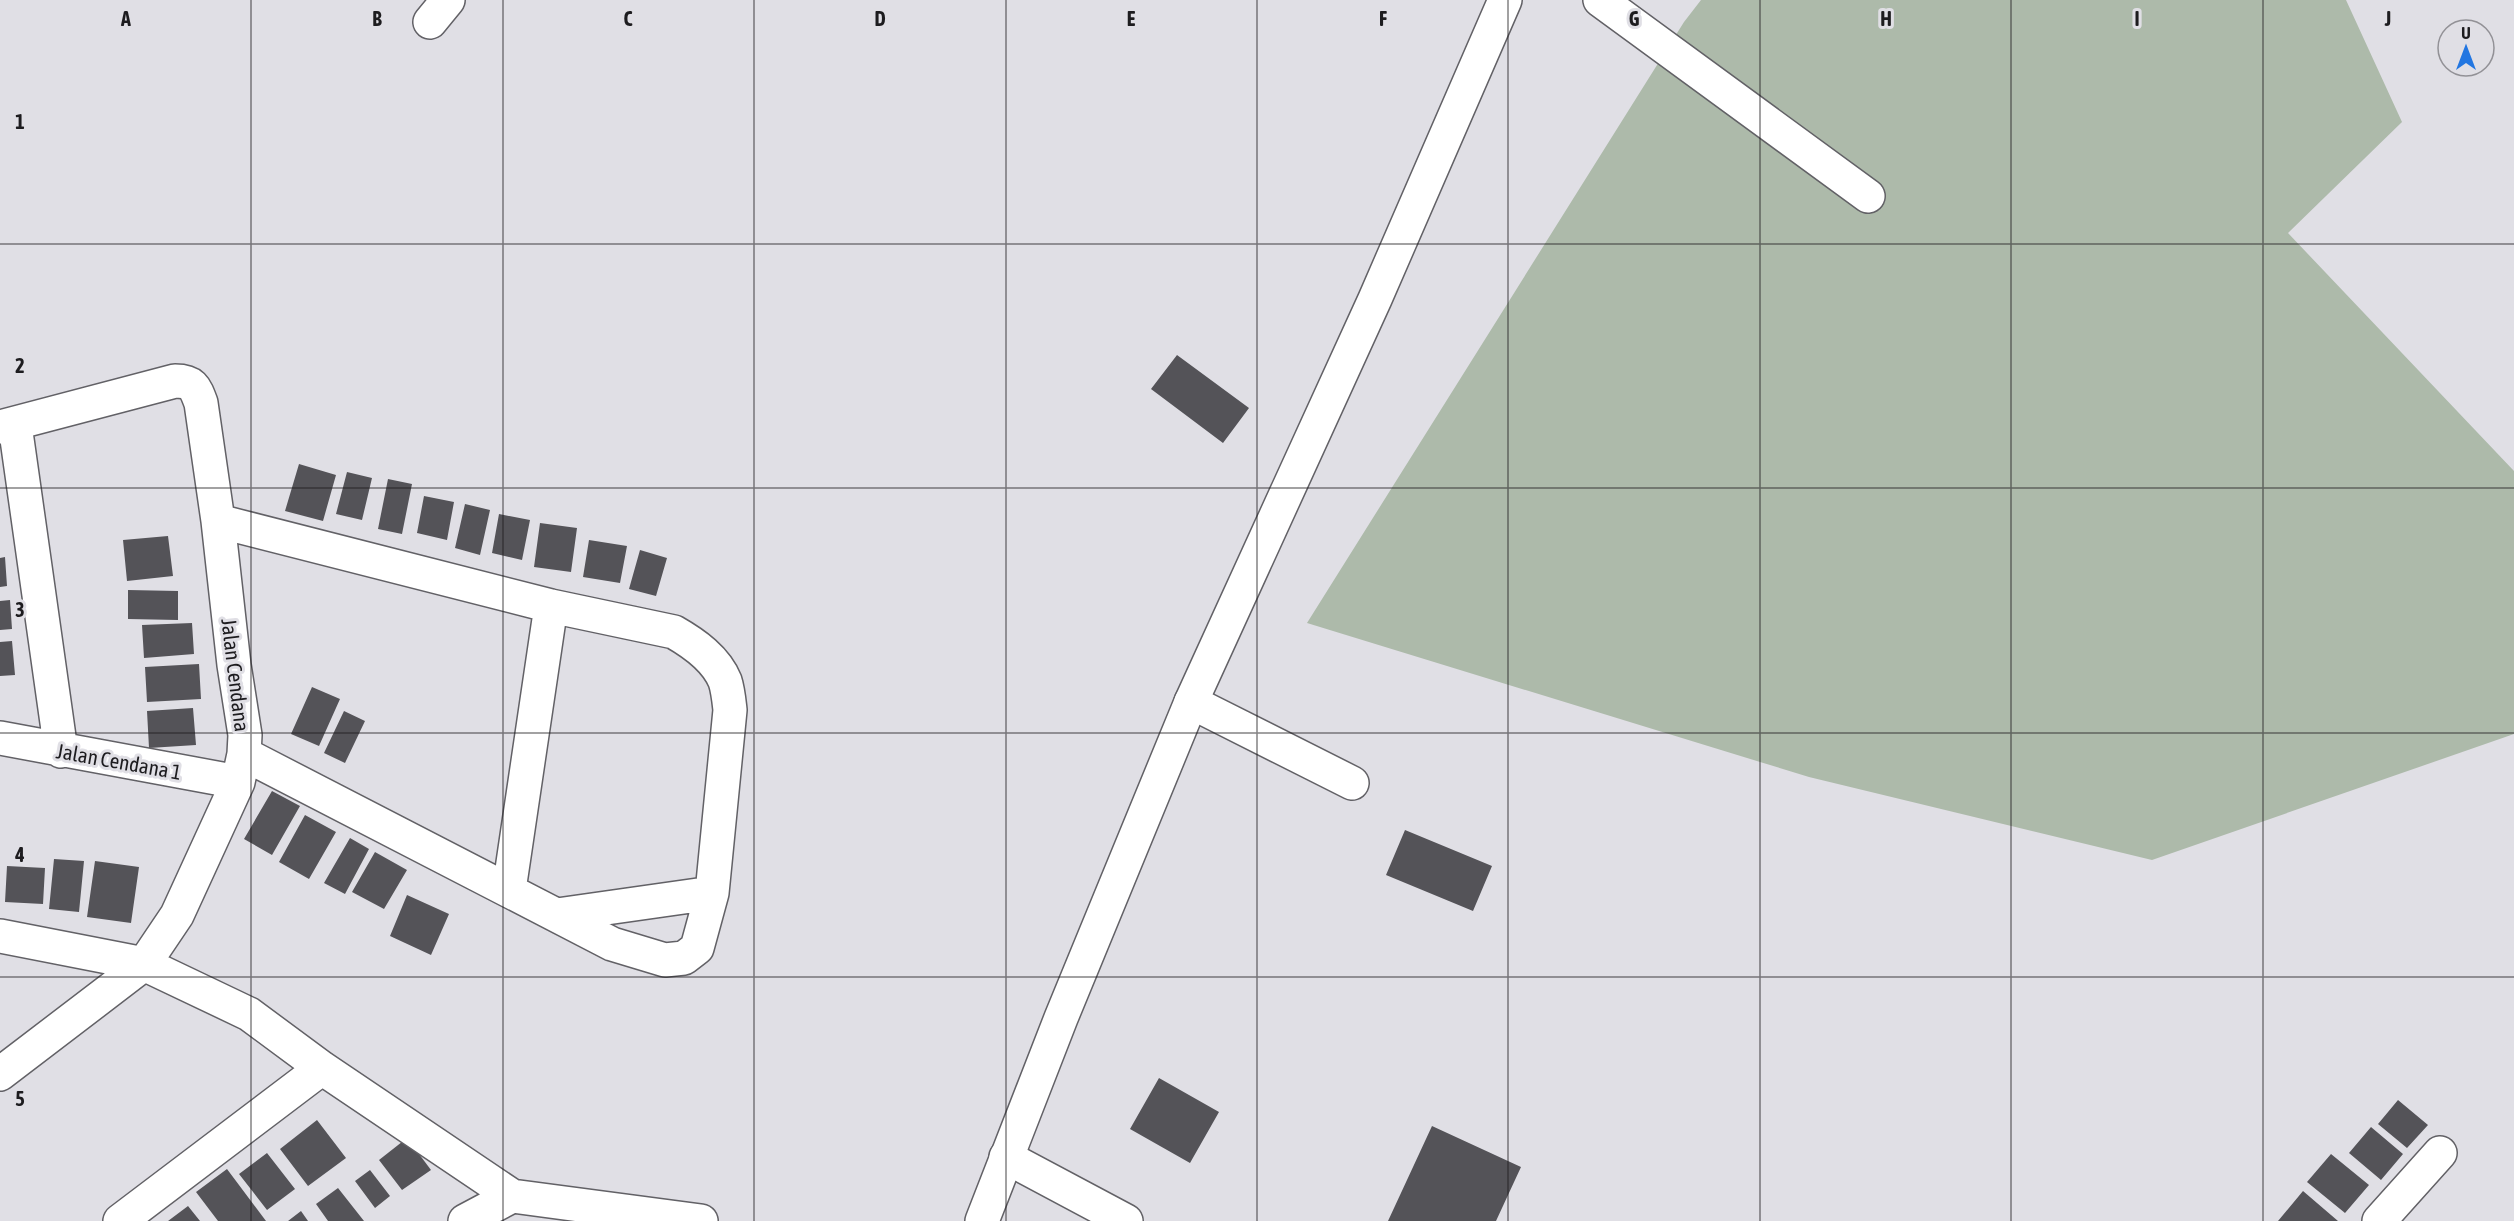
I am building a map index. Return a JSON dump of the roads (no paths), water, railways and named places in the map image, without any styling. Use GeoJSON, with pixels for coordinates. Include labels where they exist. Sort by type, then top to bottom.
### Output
{"type":"FeatureCollection","features":[{"type":"Feature","properties":{"kind":"street"},"geometry":{"type":"LineString","coordinates":[[982,1221],[1191,702],[1375,299],[1505,0]]}},
{"type":"Feature","properties":{"kind":"street"},"geometry":{"type":"LineString","coordinates":[[1600,0],[1868,196]]}},
{"type":"Feature","properties":{"kind":"street","name":"Jalan Cendana"},"geometry":{"type":"LineString","coordinates":[[0,1074],[144,964],[177,915],[241,768],[245,735],[234,665],[218,521],[201,403],[196,388],[186,381],[175,381],[7,426]]}},
{"type":"Feature","properties":{"kind":"street"},"geometry":{"type":"LineString","coordinates":[[7,426],[61,751]]}},
{"type":"Feature","properties":{"kind":"street","name":"Jalan Cendana 1"},"geometry":{"type":"LineString","coordinates":[[0,738],[61,751],[241,768],[509,890],[612,944],[665,960],[684,958],[697,948],[712,893],[730,710],[725,681],[710,658],[692,642],[674,632],[551,606],[218,521]]}},
{"type":"Feature","properties":{"kind":"street"},"geometry":{"type":"LineString","coordinates":[[509,890],[551,606]]}},
{"type":"Feature","properties":{"kind":"street"},"geometry":{"type":"LineString","coordinates":[[1191,702],[1352,783]]}},
{"type":"Feature","properties":{"kind":"street"},"geometry":{"type":"LineString","coordinates":[[557,915],[712,893]]}},
{"type":"Feature","properties":{"kind":"street"},"geometry":{"type":"LineString","coordinates":[[0,936],[144,964],[249,1014],[322,1068],[512,1196],[701,1221]]}},
{"type":"Feature","properties":{"kind":"street"},"geometry":{"type":"LineString","coordinates":[[120,1221],[322,1068]]}},
{"type":"Feature","properties":{"kind":"street"},"geometry":{"type":"LineString","coordinates":[[2379,1221],[2440,1153]]}},
{"type":"Feature","properties":{"kind":"street"},"geometry":{"type":"LineString","coordinates":[[1006,1157],[1126,1221]]}},
{"type":"Feature","properties":{"kind":"street"},"geometry":{"type":"LineString","coordinates":[[465,1221],[512,1196]]}}]}
